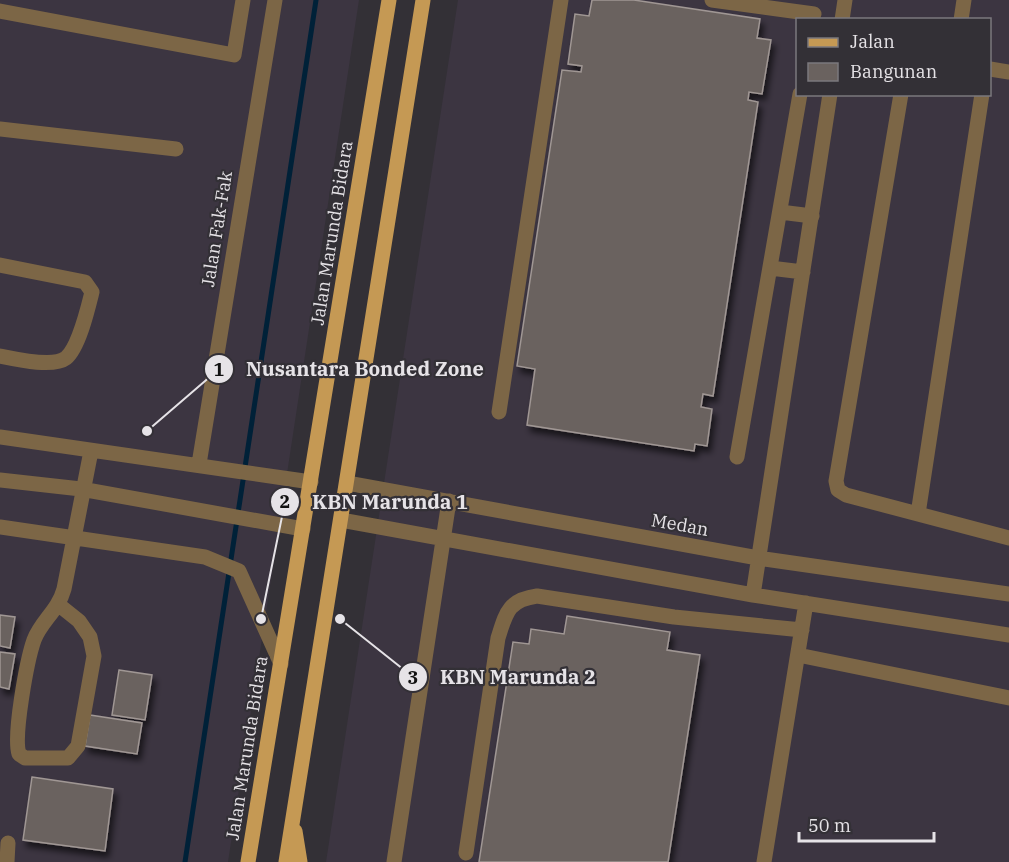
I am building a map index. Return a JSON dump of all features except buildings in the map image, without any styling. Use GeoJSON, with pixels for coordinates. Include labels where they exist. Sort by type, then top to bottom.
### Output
{"type":"FeatureCollection","features":[{"type":"Feature","properties":{"kind":"main road","name":"Jalan Marunda Bidara"},"geometry":{"type":"LineString","coordinates":[[248,862],[389,0]]}},
{"type":"Feature","properties":{"kind":"main road"},"geometry":{"type":"LineString","coordinates":[[286,862],[423,0]]}},
{"type":"Feature","properties":{"kind":"main road"},"geometry":{"type":"LineString","coordinates":[[293,820],[300,862]]}},
{"type":"Feature","properties":{"kind":"street"},"geometry":{"type":"LineString","coordinates":[[0,11],[234,56],[243,0]]}},
{"type":"Feature","properties":{"kind":"street","name":"Jalan Fak-Fak"},"geometry":{"type":"LineString","coordinates":[[199,464],[275,0]]}},
{"type":"Feature","properties":{"kind":"street"},"geometry":{"type":"LineString","coordinates":[[499,412],[561,0]]}},
{"type":"Feature","properties":{"kind":"street"},"geometry":{"type":"LineString","coordinates":[[712,0],[815,11]]}},
{"type":"Feature","properties":{"kind":"street"},"geometry":{"type":"LineString","coordinates":[[842,18],[845,0]]}},
{"type":"Feature","properties":{"kind":"street"},"geometry":{"type":"LineString","coordinates":[[961,18],[964,0]]}},
{"type":"Feature","properties":{"kind":"street"},"geometry":{"type":"LineString","coordinates":[[991,69],[1009,72]]}},
{"type":"Feature","properties":{"kind":"street"},"geometry":{"type":"LineString","coordinates":[[737,457],[800,96]]}},
{"type":"Feature","properties":{"kind":"street"},"geometry":{"type":"LineString","coordinates":[[753,596],[831,96]]}},
{"type":"Feature","properties":{"kind":"street"},"geometry":{"type":"LineString","coordinates":[[902,96],[836,481],[838,490],[846,495],[1009,538]]}},
{"type":"Feature","properties":{"kind":"street"},"geometry":{"type":"LineString","coordinates":[[918,514],[982,96]]}},
{"type":"Feature","properties":{"kind":"street"},"geometry":{"type":"LineString","coordinates":[[0,129],[176,149]]}},
{"type":"Feature","properties":{"kind":"street"},"geometry":{"type":"LineString","coordinates":[[780,212],[812,216]]}},
{"type":"Feature","properties":{"kind":"street"},"geometry":{"type":"LineString","coordinates":[[0,265],[85,282],[91,287],[92,292],[85,320],[66,358],[59,361],[37,362],[0,356]]}},
{"type":"Feature","properties":{"kind":"street"},"geometry":{"type":"LineString","coordinates":[[770,268],[803,272]]}},
{"type":"Feature","properties":{"kind":"street"},"geometry":{"type":"LineString","coordinates":[[0,436],[311,482]]}},
{"type":"Feature","properties":{"kind":"street"},"geometry":{"type":"LineString","coordinates":[[59,605],[79,621],[90,637],[94,656],[78,746],[68,758],[25,758],[19,754],[16,746],[17,729],[35,639],[59,605],[75,538],[81,489],[90,451]]}},
{"type":"Feature","properties":{"kind":"street"},"geometry":{"type":"LineString","coordinates":[[0,480],[81,489],[303,529]]}},
{"type":"Feature","properties":{"kind":"street","name":"Medan"},"geometry":{"type":"LineString","coordinates":[[347,483],[758,558],[1009,594]]}},
{"type":"Feature","properties":{"kind":"street"},"geometry":{"type":"LineString","coordinates":[[394,862],[449,501]]}},
{"type":"Feature","properties":{"kind":"street"},"geometry":{"type":"LineString","coordinates":[[341,520],[753,596],[1009,635]]}},
{"type":"Feature","properties":{"kind":"street"},"geometry":{"type":"LineString","coordinates":[[0,526],[205,557],[239,571],[281,664]]}},
{"type":"Feature","properties":{"kind":"street"},"geometry":{"type":"LineString","coordinates":[[466,853],[498,638],[508,609],[522,598],[537,596],[674,617],[802,630]]}},
{"type":"Feature","properties":{"kind":"street"},"geometry":{"type":"LineString","coordinates":[[764,862],[806,603]]}},
{"type":"Feature","properties":{"kind":"street"},"geometry":{"type":"LineString","coordinates":[[798,655],[1009,698]]}},
{"type":"Feature","properties":{"kind":"street"},"geometry":{"type":"LineString","coordinates":[[7,862],[8,843]]}},
{"type":"Feature","properties":{"kind":"shaded area"},"geometry":{"type":"Polygon","coordinates":[[[0,0],[359,0],[228,862],[0,862],[0,0]]]}},
{"type":"Feature","properties":{"kind":"shaded area"},"geometry":{"type":"Polygon","coordinates":[[[458,0],[1009,0],[1009,862],[326,862],[458,0]]]}},
{"type":"Feature","properties":{"kind":"waterway"},"geometry":{"type":"LineString","coordinates":[[185,862],[316,0]]}},
{"type":"Feature","properties":{"kind":"place","name":"Nusantara Bonded Zone"},"geometry":{"type":"Point","coordinates":[147,431]}},
{"type":"Feature","properties":{"kind":"place","name":"KBN Marunda 1"},"geometry":{"type":"Point","coordinates":[261,619]}},
{"type":"Feature","properties":{"kind":"place","name":"KBN Marunda 2"},"geometry":{"type":"Point","coordinates":[340,619]}}]}
